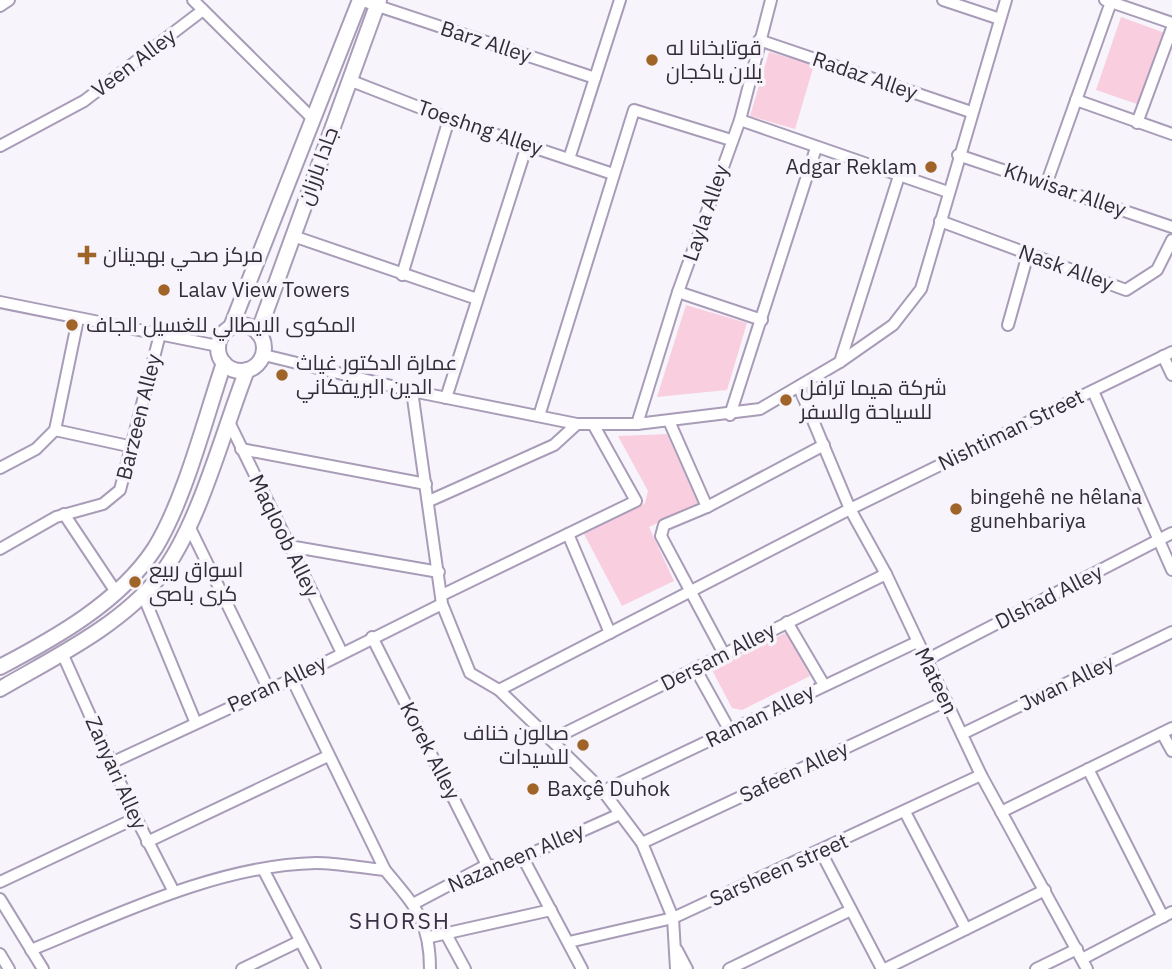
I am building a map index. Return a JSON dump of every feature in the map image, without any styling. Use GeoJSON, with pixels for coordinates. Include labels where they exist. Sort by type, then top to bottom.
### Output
{"type":"FeatureCollection","features":[{"type":"Feature","properties":{"kind":"main road","name":"جادا بارزان"},"geometry":{"type":"LineString","coordinates":[[231,327],[360,0]]}},
{"type":"Feature","properties":{"kind":"main road","name":"جادا بارزان"},"geometry":{"type":"LineString","coordinates":[[258,332],[378,3]]}},
{"type":"Feature","properties":{"kind":"main road"},"geometry":{"type":"LineString","coordinates":[[0,689],[62,653],[143,596],[170,563],[189,526],[247,370],[264,355],[258,332],[246,326],[231,327],[222,335],[218,346],[224,363],[235,370],[247,370]]}},
{"type":"Feature","properties":{"kind":"main road"},"geometry":{"type":"LineString","coordinates":[[0,667],[62,631],[116,592],[143,564],[163,532],[224,363]]}},
{"type":"Feature","properties":{"kind":"street"},"geometry":{"type":"LineString","coordinates":[[0,6],[9,0]]}},
{"type":"Feature","properties":{"kind":"street"},"geometry":{"type":"LineString","coordinates":[[192,0],[313,120]]}},
{"type":"Feature","properties":{"kind":"street","name":"Barz Alley"},"geometry":{"type":"LineString","coordinates":[[360,0],[378,3],[595,78]]}},
{"type":"Feature","properties":{"kind":"street"},"geometry":{"type":"LineString","coordinates":[[569,159],[621,0]]}},
{"type":"Feature","properties":{"kind":"street","name":"Layla Alley"},"geometry":{"type":"LineString","coordinates":[[636,424],[678,292],[740,120],[771,0]]}},
{"type":"Feature","properties":{"kind":"street"},"geometry":{"type":"LineString","coordinates":[[943,0],[1000,19]]}},
{"type":"Feature","properties":{"kind":"street"},"geometry":{"type":"LineString","coordinates":[[264,355],[412,391],[577,424],[636,424],[730,415],[760,409],[840,362],[893,325],[921,289],[958,155],[1006,0]]}},
{"type":"Feature","properties":{"kind":"street"},"geometry":{"type":"LineString","coordinates":[[1047,183],[1108,1],[1172,23]]}},
{"type":"Feature","properties":{"kind":"street","name":"Veen Alley"},"geometry":{"type":"LineString","coordinates":[[0,146],[84,101],[203,10]]}},
{"type":"Feature","properties":{"kind":"street"},"geometry":{"type":"LineString","coordinates":[[1137,123],[1172,28]]}},
{"type":"Feature","properties":{"kind":"street","name":"Radaz Alley"},"geometry":{"type":"LineString","coordinates":[[759,40],[971,112]]}},
{"type":"Feature","properties":{"kind":"street","name":"Toeshng Alley"},"geometry":{"type":"LineString","coordinates":[[349,80],[449,119],[612,174]]}},
{"type":"Feature","properties":{"kind":"street"},"geometry":{"type":"LineString","coordinates":[[1076,100],[1172,134]]}},
{"type":"Feature","properties":{"kind":"street"},"geometry":{"type":"LineString","coordinates":[[539,416],[634,110],[731,140]]}},
{"type":"Feature","properties":{"kind":"street"},"geometry":{"type":"LineString","coordinates":[[402,275],[449,119]]}},
{"type":"Feature","properties":{"kind":"street"},"geometry":{"type":"LineString","coordinates":[[740,120],[948,192]]}},
{"type":"Feature","properties":{"kind":"street"},"geometry":{"type":"LineString","coordinates":[[446,398],[527,145]]}},
{"type":"Feature","properties":{"kind":"street"},"geometry":{"type":"LineString","coordinates":[[730,415],[816,148]]}},
{"type":"Feature","properties":{"kind":"street","name":"Khwisar Alley"},"geometry":{"type":"LineString","coordinates":[[958,155],[1172,227]]}},
{"type":"Feature","properties":{"kind":"street"},"geometry":{"type":"LineString","coordinates":[[840,362],[899,176]]}},
{"type":"Feature","properties":{"kind":"street","name":"Nask Alley"},"geometry":{"type":"LineString","coordinates":[[940,221],[1126,290],[1157,270],[1172,240]]}},
{"type":"Feature","properties":{"kind":"street"},"geometry":{"type":"LineString","coordinates":[[293,236],[477,299]]}},
{"type":"Feature","properties":{"kind":"street"},"geometry":{"type":"LineString","coordinates":[[1008,325],[1028,254]]}},
{"type":"Feature","properties":{"kind":"street"},"geometry":{"type":"LineString","coordinates":[[678,292],[762,320]]}},
{"type":"Feature","properties":{"kind":"street"},"geometry":{"type":"LineString","coordinates":[[0,302],[218,346]]}},
{"type":"Feature","properties":{"kind":"street"},"geometry":{"type":"LineString","coordinates":[[0,468],[5,461],[36,449],[55,429],[78,318]]}},
{"type":"Feature","properties":{"kind":"street","name":"Barzeen Alley"},"geometry":{"type":"LineString","coordinates":[[0,549],[64,514],[103,504],[120,490],[160,334]]}},
{"type":"Feature","properties":{"kind":"street"},"geometry":{"type":"LineString","coordinates":[[1168,354],[1172,375]]}},
{"type":"Feature","properties":{"kind":"street","name":"Nishtiman Street"},"geometry":{"type":"LineString","coordinates":[[499,690],[850,509],[1168,354]]}},
{"type":"Feature","properties":{"kind":"street","name":"Mateen"},"geometry":{"type":"LineString","coordinates":[[799,387],[850,509],[886,574],[981,775],[1082,959]]}},
{"type":"Feature","properties":{"kind":"street"},"geometry":{"type":"LineString","coordinates":[[1093,390],[1172,570]]}},
{"type":"Feature","properties":{"kind":"street"},"geometry":{"type":"LineString","coordinates":[[412,391],[442,600],[470,673],[499,690],[603,791],[642,843],[673,918],[676,969]]}},
{"type":"Feature","properties":{"kind":"street","name":"Maqloob Alley"},"geometry":{"type":"LineString","coordinates":[[227,419],[342,653]]}},
{"type":"Feature","properties":{"kind":"street"},"geometry":{"type":"LineString","coordinates":[[669,421],[707,507]]}},
{"type":"Feature","properties":{"kind":"street"},"geometry":{"type":"LineString","coordinates":[[429,501],[554,445],[577,424]]}},
{"type":"Feature","properties":{"kind":"street","name":"Peran Alley"},"geometry":{"type":"LineString","coordinates":[[111,763],[195,721],[292,679],[636,501],[593,424]]}},
{"type":"Feature","properties":{"kind":"street"},"geometry":{"type":"LineString","coordinates":[[55,429],[133,447]]}},
{"type":"Feature","properties":{"kind":"street"},"geometry":{"type":"LineString","coordinates":[[724,654],[662,536],[664,525],[707,507],[824,445]]}},
{"type":"Feature","properties":{"kind":"street"},"geometry":{"type":"LineString","coordinates":[[241,449],[426,484]]}},
{"type":"Feature","properties":{"kind":"street"},"geometry":{"type":"LineString","coordinates":[[64,514],[116,592]]}},
{"type":"Feature","properties":{"kind":"street"},"geometry":{"type":"LineString","coordinates":[[189,526],[269,690]]}},
{"type":"Feature","properties":{"kind":"street","name":"Dlshad Alley"},"geometry":{"type":"LineString","coordinates":[[926,660],[1172,533]]}},
{"type":"Feature","properties":{"kind":"street"},"geometry":{"type":"LineString","coordinates":[[568,534],[610,633]]}},
{"type":"Feature","properties":{"kind":"street"},"geometry":{"type":"LineString","coordinates":[[289,546],[439,572]]}},
{"type":"Feature","properties":{"kind":"street","name":"Dersam Alley"},"geometry":{"type":"LineString","coordinates":[[551,740],[886,574]]}},
{"type":"Feature","properties":{"kind":"street"},"geometry":{"type":"LineString","coordinates":[[143,596],[195,721]]}},
{"type":"Feature","properties":{"kind":"street"},"geometry":{"type":"LineString","coordinates":[[787,622],[824,685]]}},
{"type":"Feature","properties":{"kind":"street","name":"Jwan Alley"},"geometry":{"type":"LineString","coordinates":[[962,734],[1172,632]]}},
{"type":"Feature","properties":{"kind":"street","name":"Korek Alley"},"geometry":{"type":"LineString","coordinates":[[372,637],[487,865]]}},
{"type":"Feature","properties":{"kind":"street","name":"Raman Alley"},"geometry":{"type":"LineString","coordinates":[[603,791],[917,642]]}},
{"type":"Feature","properties":{"kind":"street","name":"Zanyari Alley"},"geometry":{"type":"LineString","coordinates":[[62,653],[136,818],[174,892]]}},
{"type":"Feature","properties":{"kind":"street"},"geometry":{"type":"LineString","coordinates":[[695,668],[730,731]]}},
{"type":"Feature","properties":{"kind":"street"},"geometry":{"type":"LineString","coordinates":[[292,679],[384,870],[413,904],[430,937],[430,969]]}},
{"type":"Feature","properties":{"kind":"street","name":"Safeen Alley"},"geometry":{"type":"LineString","coordinates":[[642,843],[946,701]]}},
{"type":"Feature","properties":{"kind":"street"},"geometry":{"type":"LineString","coordinates":[[1001,812],[1167,730],[1172,751]]}},
{"type":"Feature","properties":{"kind":"street"},"geometry":{"type":"LineString","coordinates":[[148,842],[328,756]]}},
{"type":"Feature","properties":{"kind":"street"},"geometry":{"type":"LineString","coordinates":[[1036,969],[1082,959],[1168,915],[1088,769]]}},
{"type":"Feature","properties":{"kind":"street","name":"Sarsheen street"},"geometry":{"type":"LineString","coordinates":[[569,942],[673,918],[821,852],[981,775]]}},
{"type":"Feature","properties":{"kind":"street"},"geometry":{"type":"LineString","coordinates":[[905,812],[966,929]]}},
{"type":"Feature","properties":{"kind":"street","name":"Nazaneen Alley"},"geometry":{"type":"LineString","coordinates":[[413,904],[487,865],[501,867],[620,814]]}},
{"type":"Feature","properties":{"kind":"street"},"geometry":{"type":"LineString","coordinates":[[0,881],[136,818]]}},
{"type":"Feature","properties":{"kind":"street"},"geometry":{"type":"LineString","coordinates":[[821,852],[883,969],[1045,890]]}},
{"type":"Feature","properties":{"kind":"street"},"geometry":{"type":"LineString","coordinates":[[523,858],[582,969]]}},
{"type":"Feature","properties":{"kind":"street"},"geometry":{"type":"LineString","coordinates":[[31,950],[174,892],[263,869],[316,863],[384,870]]}},
{"type":"Feature","properties":{"kind":"street"},"geometry":{"type":"LineString","coordinates":[[263,869],[315,969]]}},
{"type":"Feature","properties":{"kind":"street"},"geometry":{"type":"LineString","coordinates":[[0,899],[4,914],[43,969]]}},
{"type":"Feature","properties":{"kind":"street"},"geometry":{"type":"LineString","coordinates":[[430,937],[551,910]]}},
{"type":"Feature","properties":{"kind":"street"},"geometry":{"type":"LineString","coordinates":[[729,969],[851,910]]}},
{"type":"Feature","properties":{"kind":"street"},"geometry":{"type":"LineString","coordinates":[[446,934],[465,969]]}},
{"type":"Feature","properties":{"kind":"street"},"geometry":{"type":"LineString","coordinates":[[242,969],[300,941]]}},
{"type":"Feature","properties":{"kind":"street"},"geometry":{"type":"LineString","coordinates":[[675,946],[687,969]]}},
{"type":"Feature","properties":{"kind":"street"},"geometry":{"type":"LineString","coordinates":[[0,954],[9,969]]}},
{"type":"Feature","properties":{"kind":"shaded area"},"geometry":{"type":"Polygon","coordinates":[[[1121,17],[1165,33],[1140,105],[1096,90],[1121,17]]]}},
{"type":"Feature","properties":{"kind":"shaded area"},"geometry":{"type":"Polygon","coordinates":[[[769,52],[814,65],[795,129],[750,116],[769,52]]]}},
{"type":"Feature","properties":{"kind":"shaded area"},"geometry":{"type":"Polygon","coordinates":[[[686,305],[747,323],[727,390],[657,397],[686,305]]]}},
{"type":"Feature","properties":{"kind":"shaded area"},"geometry":{"type":"Polygon","coordinates":[[[667,434],[698,504],[649,527],[674,581],[622,606],[584,534],[645,503],[648,491],[618,436],[667,434]]]}},
{"type":"Feature","properties":{"kind":"shaded area"},"geometry":{"type":"Polygon","coordinates":[[[787,632],[810,676],[742,710],[732,708],[712,670],[787,632]]]}},
{"type":"Feature","properties":{"kind":"place","name":"قوتابخانا له يلان ياكجان"},"geometry":{"type":"Point","coordinates":[652,60]}},
{"type":"Feature","properties":{"kind":"place","name":"Adgar Reklam"},"geometry":{"type":"Point","coordinates":[931,167]}},
{"type":"Feature","properties":{"kind":"place","name":"مركز صحي بهدينان"},"geometry":{"type":"Point","coordinates":[87,255]}},
{"type":"Feature","properties":{"kind":"place","name":"Lalav View Towers"},"geometry":{"type":"Point","coordinates":[164,290]}},
{"type":"Feature","properties":{"kind":"place","name":"المكوى الايطالي للغسيل الجاف"},"geometry":{"type":"Point","coordinates":[72,325]}},
{"type":"Feature","properties":{"kind":"place","name":"عمارة الدكتور غياث الدين البريفكاني"},"geometry":{"type":"Point","coordinates":[282,375]}},
{"type":"Feature","properties":{"kind":"place","name":"شركة هيما ترافل للسياحة والسفر"},"geometry":{"type":"Point","coordinates":[786,400]}},
{"type":"Feature","properties":{"kind":"place","name":"bingehê ne hêlana gunehbariya"},"geometry":{"type":"Point","coordinates":[956,509]}},
{"type":"Feature","properties":{"kind":"place","name":"اسواق ربيع كرى باصى"},"geometry":{"type":"Point","coordinates":[135,582]}},
{"type":"Feature","properties":{"kind":"place","name":"صالون خناف للسيدات"},"geometry":{"type":"Point","coordinates":[583,745]}},
{"type":"Feature","properties":{"kind":"place","name":"Baxçê Duhok"},"geometry":{"type":"Point","coordinates":[533,789]}},
{"type":"Feature","properties":{"kind":"district","name":"SHORSH"},"geometry":{"type":"Point","coordinates":[400,921]}}]}
